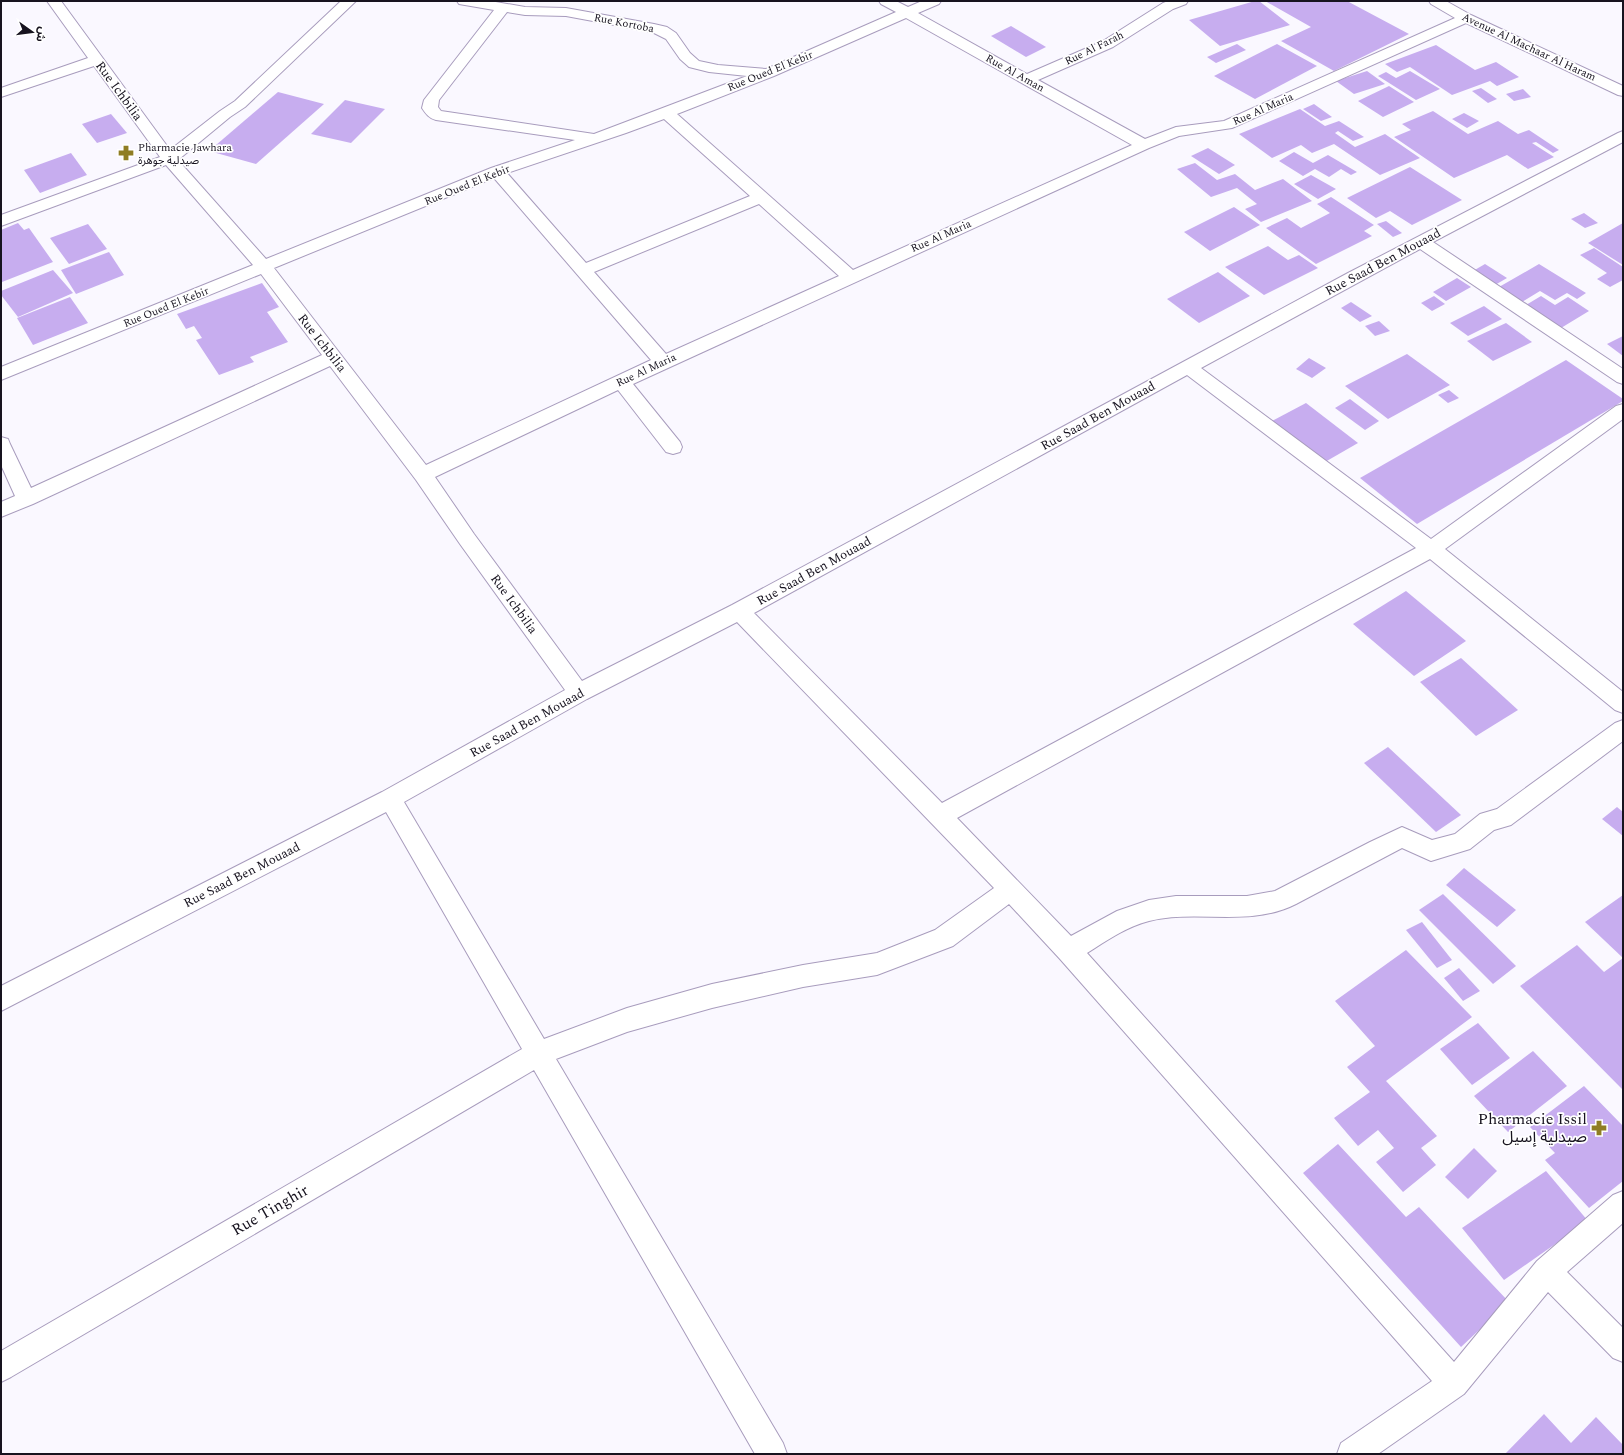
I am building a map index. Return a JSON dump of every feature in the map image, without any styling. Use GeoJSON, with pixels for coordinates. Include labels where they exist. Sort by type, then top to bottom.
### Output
{"type":"FeatureCollection","features":[{"type":"Feature","properties":{"kind":"street","name":"Rue Ichbilia"},"geometry":{"type":"LineString","coordinates":[[54,1],[169,159],[264,267],[334,357],[423,475],[467,539],[579,693]]}},
{"type":"Feature","properties":{"kind":"street"},"geometry":{"type":"LineString","coordinates":[[1,221],[169,159],[225,114],[240,104],[349,1]]}},
{"type":"Feature","properties":{"kind":"street","name":"Rue Kortoba"},"geometry":{"type":"LineString","coordinates":[[464,1],[525,11],[553,6],[566,12],[654,28],[665,32],[673,38],[688,59],[694,64],[707,67],[769,73]]}},
{"type":"Feature","properties":{"kind":"street","name":"Rue Al Aman"},"geometry":{"type":"LineString","coordinates":[[886,1],[1144,145]]}},
{"type":"Feature","properties":{"kind":"street","name":"Rue Oued El Kebir"},"geometry":{"type":"LineString","coordinates":[[1,374],[497,171],[594,139],[769,73],[934,1]]}},
{"type":"Feature","properties":{"kind":"street","name":"Rue Al Farah"},"geometry":{"type":"LineString","coordinates":[[1026,80],[1108,44],[1168,6],[1181,1]]}},
{"type":"Feature","properties":{"kind":"street","name":"Avenue Al Machaar Al Haram"},"geometry":{"type":"LineString","coordinates":[[1436,1],[1466,18],[1623,92]]}},
{"type":"Feature","properties":{"kind":"street"},"geometry":{"type":"LineString","coordinates":[[503,8],[432,100],[430,108],[436,115],[594,139]]}},
{"type":"Feature","properties":{"kind":"street","name":"Rue Al Maria"},"geometry":{"type":"LineString","coordinates":[[423,475],[621,381],[1144,145],[1176,132],[1227,125],[1466,18]]}},
{"type":"Feature","properties":{"kind":"street"},"geometry":{"type":"LineString","coordinates":[[1,93],[97,60]]}},
{"type":"Feature","properties":{"kind":"street"},"geometry":{"type":"LineString","coordinates":[[666,112],[851,277]]}},
{"type":"Feature","properties":{"kind":"street","name":"Rue Saad Ben Mouaad"},"geometry":{"type":"LineString","coordinates":[[1,999],[390,799],[579,693],[739,611],[1188,367],[1623,136]]}},
{"type":"Feature","properties":{"kind":"street"},"geometry":{"type":"LineString","coordinates":[[497,171],[663,362]]}},
{"type":"Feature","properties":{"kind":"street"},"geometry":{"type":"LineString","coordinates":[[583,270],[761,197]]}},
{"type":"Feature","properties":{"kind":"street"},"geometry":{"type":"LineString","coordinates":[[1421,242],[1623,378]]}},
{"type":"Feature","properties":{"kind":"street"},"geometry":{"type":"LineString","coordinates":[[1,510],[334,357]]}},
{"type":"Feature","properties":{"kind":"street"},"geometry":{"type":"LineString","coordinates":[[1188,367],[1431,549],[1623,704]]}},
{"type":"Feature","properties":{"kind":"street"},"geometry":{"type":"LineString","coordinates":[[621,381],[673,446]]}},
{"type":"Feature","properties":{"kind":"street"},"geometry":{"type":"LineString","coordinates":[[940,816],[1431,549],[1623,410]]}},
{"type":"Feature","properties":{"kind":"street"},"geometry":{"type":"LineString","coordinates":[[1,444],[26,499]]}},
{"type":"Feature","properties":{"kind":"street"},"geometry":{"type":"LineString","coordinates":[[739,611],[1069,950],[1454,1384]]}},
{"type":"Feature","properties":{"kind":"street"},"geometry":{"type":"LineString","coordinates":[[1069,950],[1104,929],[1129,917],[1162,908],[1192,906],[1223,908],[1254,907],[1276,902],[1402,837],[1431,851],[1462,842],[1488,821],[1502,818],[1623,729]]}},
{"type":"Feature","properties":{"kind":"street"},"geometry":{"type":"LineString","coordinates":[[390,799],[540,1053],[772,1454]]}},
{"type":"Feature","properties":{"kind":"street","name":"Rue Tinghir"},"geometry":{"type":"LineString","coordinates":[[1,1367],[540,1053],[627,1020],[712,996],[803,976],[877,964],[944,938],[1011,889]]}},
{"type":"Feature","properties":{"kind":"street"},"geometry":{"type":"LineString","coordinates":[[1352,1454],[1454,1384],[1547,1271],[1623,1205]]}},
{"type":"Feature","properties":{"kind":"street"},"geometry":{"type":"LineString","coordinates":[[1547,1271],[1623,1348]]}},
{"type":"Feature","properties":{"kind":"building"},"geometry":{"type":"Polygon","coordinates":[[[1259,1],[1290,25],[1220,46],[1189,20],[1259,1]]]}},
{"type":"Feature","properties":{"kind":"building"},"geometry":{"type":"Polygon","coordinates":[[[1265,1],[1347,1],[1409,34],[1334,71],[1281,41],[1311,27],[1265,1]]]}},
{"type":"Feature","properties":{"kind":"building"},"geometry":{"type":"Polygon","coordinates":[[[1011,26],[1046,47],[1026,57],[991,36],[1011,26]]]}},
{"type":"Feature","properties":{"kind":"building"},"geometry":{"type":"Polygon","coordinates":[[[1237,44],[1246,50],[1216,63],[1207,57],[1237,44]]]}},
{"type":"Feature","properties":{"kind":"building"},"geometry":{"type":"Polygon","coordinates":[[[1277,44],[1317,66],[1255,99],[1214,76],[1277,44]]]}},
{"type":"Feature","properties":{"kind":"building"},"geometry":{"type":"Polygon","coordinates":[[[1436,45],[1475,70],[1496,62],[1519,77],[1497,86],[1490,81],[1452,95],[1410,67],[1397,72],[1385,64],[1436,45]]]}},
{"type":"Feature","properties":{"kind":"building"},"geometry":{"type":"Polygon","coordinates":[[[1367,71],[1385,84],[1354,94],[1336,81],[1367,71]]]}},
{"type":"Feature","properties":{"kind":"building"},"geometry":{"type":"Polygon","coordinates":[[[1410,71],[1440,89],[1416,100],[1378,76],[1386,72],[1396,78],[1410,71]]]}},
{"type":"Feature","properties":{"kind":"building"},"geometry":{"type":"Polygon","coordinates":[[[1389,86],[1414,102],[1383,117],[1358,101],[1389,86]]]}},
{"type":"Feature","properties":{"kind":"building"},"geometry":{"type":"Polygon","coordinates":[[[1481,88],[1497,99],[1488,103],[1472,91],[1481,88]]]}},
{"type":"Feature","properties":{"kind":"building"},"geometry":{"type":"Polygon","coordinates":[[[1523,89],[1531,97],[1514,101],[1506,94],[1523,89]]]}},
{"type":"Feature","properties":{"kind":"building"},"geometry":{"type":"Polygon","coordinates":[[[278,92],[324,104],[256,164],[209,151],[278,92]]]}},
{"type":"Feature","properties":{"kind":"building"},"geometry":{"type":"Polygon","coordinates":[[[345,100],[385,109],[351,143],[311,134],[345,100]]]}},
{"type":"Feature","properties":{"kind":"building"},"geometry":{"type":"Polygon","coordinates":[[[1314,104],[1332,117],[1321,121],[1303,109],[1314,104]]]}},
{"type":"Feature","properties":{"kind":"building"},"geometry":{"type":"Polygon","coordinates":[[[1300,109],[1325,126],[1339,121],[1364,137],[1353,141],[1338,131],[1335,133],[1355,147],[1385,134],[1420,158],[1380,175],[1334,144],[1312,153],[1301,145],[1272,158],[1239,134],[1300,109]]]}},
{"type":"Feature","properties":{"kind":"building"},"geometry":{"type":"Polygon","coordinates":[[[1433,111],[1468,134],[1498,121],[1518,134],[1529,130],[1559,150],[1553,153],[1536,142],[1532,143],[1554,157],[1528,169],[1507,155],[1454,178],[1394,137],[1411,130],[1402,124],[1433,111]]]}},
{"type":"Feature","properties":{"kind":"building"},"geometry":{"type":"Polygon","coordinates":[[[1464,113],[1479,121],[1467,128],[1452,119],[1464,113]]]}},
{"type":"Feature","properties":{"kind":"building"},"geometry":{"type":"Polygon","coordinates":[[[111,114],[127,133],[97,143],[82,124],[111,114]]]}},
{"type":"Feature","properties":{"kind":"building"},"geometry":{"type":"Polygon","coordinates":[[[1208,148],[1235,165],[1219,174],[1191,156],[1208,148]]]}},
{"type":"Feature","properties":{"kind":"building"},"geometry":{"type":"Polygon","coordinates":[[[1294,152],[1313,163],[1328,155],[1357,172],[1351,175],[1341,169],[1329,177],[1315,169],[1303,176],[1279,161],[1294,152]]]}},
{"type":"Feature","properties":{"kind":"building"},"geometry":{"type":"Polygon","coordinates":[[[71,153],[87,175],[40,193],[24,170],[71,153]]]}},
{"type":"Feature","properties":{"kind":"building"},"geometry":{"type":"Polygon","coordinates":[[[1195,163],[1217,180],[1235,174],[1255,190],[1283,179],[1312,201],[1261,222],[1245,209],[1257,204],[1237,188],[1211,197],[1177,169],[1195,163]]]}},
{"type":"Feature","properties":{"kind":"building"},"geometry":{"type":"Polygon","coordinates":[[[1410,167],[1462,200],[1412,225],[1390,211],[1376,218],[1347,198],[1410,167]]]}},
{"type":"Feature","properties":{"kind":"building"},"geometry":{"type":"Polygon","coordinates":[[[1311,175],[1336,189],[1318,199],[1294,184],[1311,175]]]}},
{"type":"Feature","properties":{"kind":"building"},"geometry":{"type":"Polygon","coordinates":[[[1331,197],[1374,225],[1364,231],[1372,236],[1316,264],[1266,228],[1287,218],[1301,228],[1330,213],[1317,204],[1331,197]]]}},
{"type":"Feature","properties":{"kind":"building"},"geometry":{"type":"Polygon","coordinates":[[[1234,207],[1260,225],[1210,251],[1184,232],[1234,207]]]}},
{"type":"Feature","properties":{"kind":"building"},"geometry":{"type":"Polygon","coordinates":[[[1584,213],[1598,223],[1585,228],[1571,219],[1584,213]]]}},
{"type":"Feature","properties":{"kind":"building"},"geometry":{"type":"Polygon","coordinates":[[[1386,221],[1402,233],[1393,237],[1377,224],[1386,221]]]}},
{"type":"Feature","properties":{"kind":"building"},"geometry":{"type":"Polygon","coordinates":[[[18,223],[24,230],[29,228],[53,262],[2,282],[1,230],[18,223]]]}},
{"type":"Feature","properties":{"kind":"building"},"geometry":{"type":"Polygon","coordinates":[[[1623,223],[1623,265],[1588,243],[1623,223]]]}},
{"type":"Feature","properties":{"kind":"building"},"geometry":{"type":"Polygon","coordinates":[[[88,224],[107,249],[69,264],[50,238],[88,224]]]}},
{"type":"Feature","properties":{"kind":"building"},"geometry":{"type":"Polygon","coordinates":[[[1268,246],[1288,260],[1299,255],[1318,268],[1264,295],[1225,267],[1268,246]]]}},
{"type":"Feature","properties":{"kind":"building"},"geometry":{"type":"Polygon","coordinates":[[[1594,248],[1623,267],[1623,280],[1610,287],[1597,279],[1607,273],[1580,255],[1594,248]]]}},
{"type":"Feature","properties":{"kind":"building"},"geometry":{"type":"Polygon","coordinates":[[[109,252],[124,275],[76,294],[61,270],[109,252]]]}},
{"type":"Feature","properties":{"kind":"building"},"geometry":{"type":"Polygon","coordinates":[[[1485,264],[1507,278],[1495,285],[1473,271],[1485,264]]]}},
{"type":"Feature","properties":{"kind":"building"},"geometry":{"type":"Polygon","coordinates":[[[1539,264],[1586,293],[1577,299],[1567,293],[1555,300],[1540,291],[1522,302],[1499,287],[1539,264]]]}},
{"type":"Feature","properties":{"kind":"building"},"geometry":{"type":"Polygon","coordinates":[[[53,270],[73,293],[18,317],[1,295],[1,291],[53,270]]]}},
{"type":"Feature","properties":{"kind":"building"},"geometry":{"type":"Polygon","coordinates":[[[1218,272],[1250,296],[1199,323],[1167,299],[1218,272]]]}},
{"type":"Feature","properties":{"kind":"building"},"geometry":{"type":"Polygon","coordinates":[[[1457,278],[1471,287],[1446,301],[1433,292],[1457,278]]]}},
{"type":"Feature","properties":{"kind":"building"},"geometry":{"type":"Polygon","coordinates":[[[262,283],[279,307],[267,312],[288,342],[250,357],[254,362],[219,375],[196,340],[202,338],[194,326],[186,329],[177,314],[262,283]]]}},
{"type":"Feature","properties":{"kind":"building"},"geometry":{"type":"Polygon","coordinates":[[[1434,296],[1445,304],[1432,311],[1421,303],[1434,296]]]}},
{"type":"Feature","properties":{"kind":"building"},"geometry":{"type":"Polygon","coordinates":[[[1541,296],[1555,305],[1568,297],[1589,311],[1561,328],[1526,305],[1541,296]]]}},
{"type":"Feature","properties":{"kind":"building"},"geometry":{"type":"Polygon","coordinates":[[[70,297],[88,323],[33,345],[17,318],[70,297]]]}},
{"type":"Feature","properties":{"kind":"building"},"geometry":{"type":"Polygon","coordinates":[[[1351,302],[1372,316],[1360,322],[1341,308],[1351,302]]]}},
{"type":"Feature","properties":{"kind":"building"},"geometry":{"type":"Polygon","coordinates":[[[1484,306],[1502,319],[1468,336],[1450,323],[1484,306]]]}},
{"type":"Feature","properties":{"kind":"building"},"geometry":{"type":"Polygon","coordinates":[[[1379,321],[1390,331],[1375,336],[1365,326],[1379,321]]]}},
{"type":"Feature","properties":{"kind":"building"},"geometry":{"type":"Polygon","coordinates":[[[1506,323],[1532,342],[1493,361],[1467,341],[1506,323]]]}},
{"type":"Feature","properties":{"kind":"building"},"geometry":{"type":"Polygon","coordinates":[[[1623,336],[1623,356],[1607,344],[1623,336]]]}},
{"type":"Feature","properties":{"kind":"building"},"geometry":{"type":"Polygon","coordinates":[[[1407,354],[1450,385],[1388,419],[1345,386],[1407,354]]]}},
{"type":"Feature","properties":{"kind":"building"},"geometry":{"type":"Polygon","coordinates":[[[1309,358],[1326,368],[1312,378],[1296,369],[1309,358]]]}},
{"type":"Feature","properties":{"kind":"building"},"geometry":{"type":"Polygon","coordinates":[[[1566,360],[1623,399],[1623,401],[1417,524],[1360,478],[1566,360]]]}},
{"type":"Feature","properties":{"kind":"building"},"geometry":{"type":"Polygon","coordinates":[[[1449,390],[1459,398],[1448,403],[1438,395],[1449,390]]]}},
{"type":"Feature","properties":{"kind":"building"},"geometry":{"type":"Polygon","coordinates":[[[1350,399],[1379,421],[1365,430],[1335,408],[1350,399]]]}},
{"type":"Feature","properties":{"kind":"building"},"geometry":{"type":"Polygon","coordinates":[[[1306,403],[1358,443],[1325,462],[1272,421],[1306,403]]]}},
{"type":"Feature","properties":{"kind":"building"},"geometry":{"type":"Polygon","coordinates":[[[1406,591],[1466,641],[1414,676],[1353,624],[1406,591]]]}},
{"type":"Feature","properties":{"kind":"building"},"geometry":{"type":"Polygon","coordinates":[[[1461,658],[1518,710],[1476,736],[1420,682],[1461,658]]]}},
{"type":"Feature","properties":{"kind":"building"},"geometry":{"type":"Polygon","coordinates":[[[1388,747],[1461,815],[1436,832],[1364,763],[1388,747]]]}},
{"type":"Feature","properties":{"kind":"building"},"geometry":{"type":"Polygon","coordinates":[[[1617,807],[1623,812],[1623,836],[1602,819],[1617,807]]]}},
{"type":"Feature","properties":{"kind":"building"},"geometry":{"type":"Polygon","coordinates":[[[1464,868],[1516,910],[1497,927],[1446,885],[1464,868]]]}},
{"type":"Feature","properties":{"kind":"building"},"geometry":{"type":"Polygon","coordinates":[[[1443,894],[1516,966],[1493,984],[1419,910],[1443,894]]]}},
{"type":"Feature","properties":{"kind":"building"},"geometry":{"type":"Polygon","coordinates":[[[1623,895],[1623,958],[1585,922],[1623,895]]]}},
{"type":"Feature","properties":{"kind":"building"},"geometry":{"type":"Polygon","coordinates":[[[1422,922],[1452,960],[1437,968],[1406,930],[1422,922]]]}},
{"type":"Feature","properties":{"kind":"building"},"geometry":{"type":"Polygon","coordinates":[[[1577,945],[1604,972],[1623,958],[1623,1090],[1520,986],[1577,945]]]}},
{"type":"Feature","properties":{"kind":"building"},"geometry":{"type":"Polygon","coordinates":[[[1406,950],[1472,1017],[1386,1081],[1437,1136],[1421,1148],[1436,1165],[1403,1192],[1376,1162],[1394,1148],[1378,1130],[1358,1146],[1334,1118],[1370,1092],[1347,1067],[1375,1046],[1335,1001],[1406,950]]]}},
{"type":"Feature","properties":{"kind":"building"},"geometry":{"type":"Polygon","coordinates":[[[1459,968],[1480,991],[1463,1001],[1444,978],[1459,968]]]}},
{"type":"Feature","properties":{"kind":"building"},"geometry":{"type":"Polygon","coordinates":[[[1478,1023],[1510,1058],[1472,1085],[1440,1049],[1478,1023]]]}},
{"type":"Feature","properties":{"kind":"building"},"geometry":{"type":"Polygon","coordinates":[[[1533,1051],[1567,1086],[1508,1132],[1474,1096],[1533,1051]]]}},
{"type":"Feature","properties":{"kind":"building"},"geometry":{"type":"Polygon","coordinates":[[[1584,1086],[1623,1126],[1623,1181],[1589,1208],[1545,1160],[1555,1153],[1530,1127],[1584,1086]]]}},
{"type":"Feature","properties":{"kind":"building"},"geometry":{"type":"Polygon","coordinates":[[[1338,1144],[1406,1217],[1419,1207],[1509,1302],[1461,1347],[1303,1173],[1338,1144]]]}},
{"type":"Feature","properties":{"kind":"building"},"geometry":{"type":"Polygon","coordinates":[[[1474,1148],[1497,1171],[1468,1199],[1445,1177],[1474,1148]]]}},
{"type":"Feature","properties":{"kind":"building"},"geometry":{"type":"Polygon","coordinates":[[[1546,1171],[1588,1221],[1504,1280],[1462,1228],[1546,1171]]]}},
{"type":"Feature","properties":{"kind":"building"},"geometry":{"type":"Polygon","coordinates":[[[1544,1414],[1571,1443],[1596,1417],[1623,1445],[1623,1454],[1505,1454],[1544,1414]]]}},
{"type":"Feature","properties":{"kind":"place","name":"Pharmacie Jawhara صيدلية جوهرة"},"geometry":{"type":"Point","coordinates":[126,153]}},
{"type":"Feature","properties":{"kind":"place","name":"Pharmacie Issil صيدلية إسيل"},"geometry":{"type":"Point","coordinates":[1599,1128]}}]}
